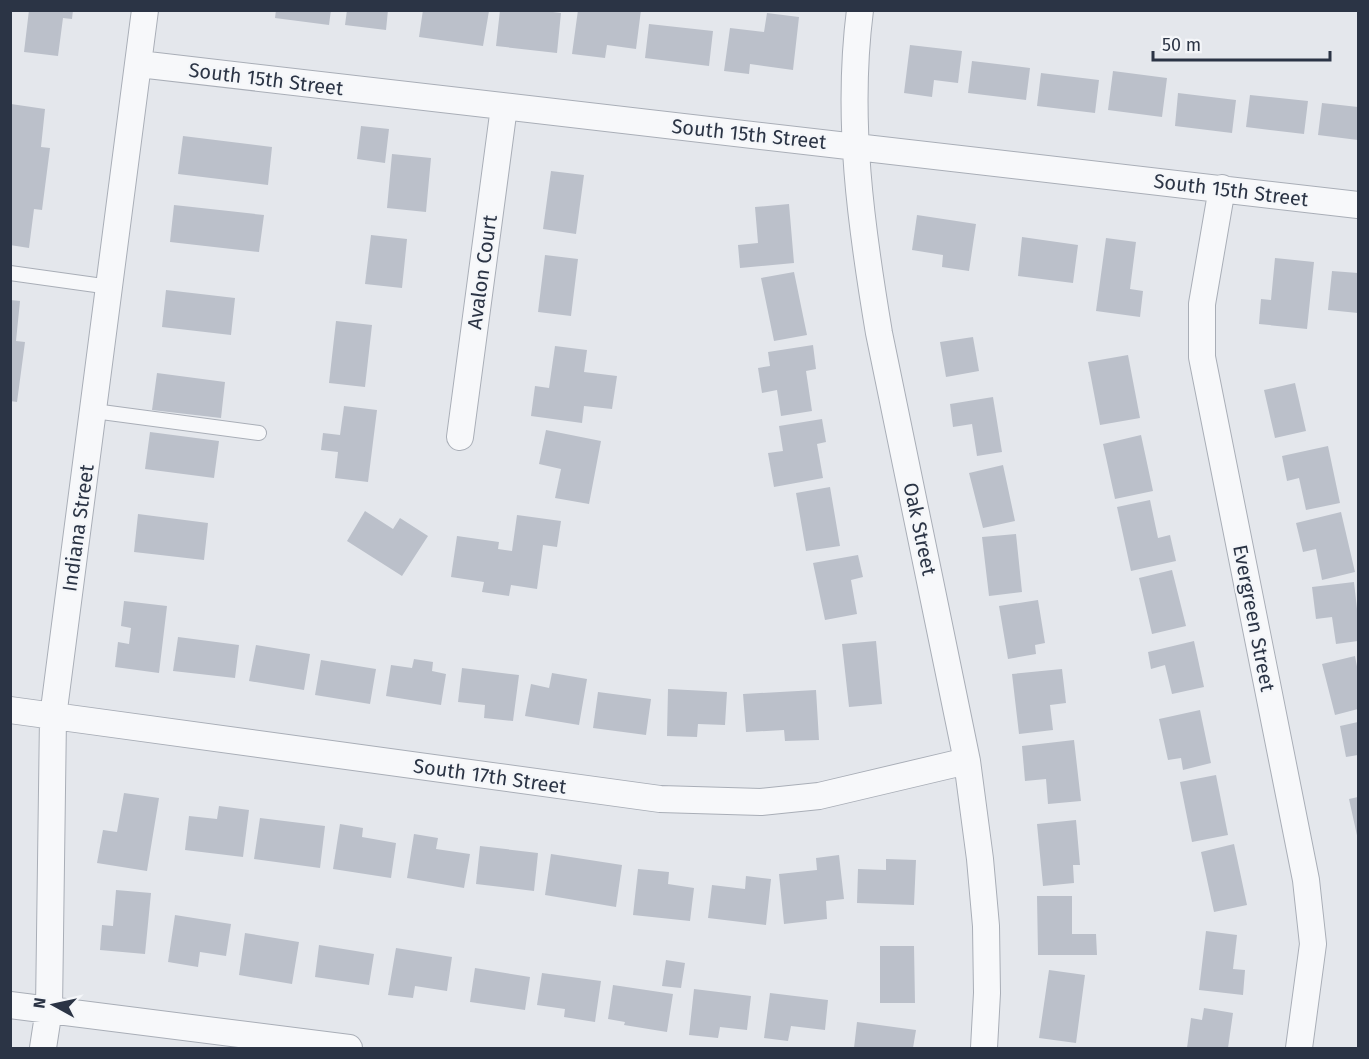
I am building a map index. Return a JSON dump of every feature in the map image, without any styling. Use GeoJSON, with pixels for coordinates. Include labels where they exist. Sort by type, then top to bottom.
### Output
{"type":"FeatureCollection","features":[{"type":"Feature","properties":{"kind":"street","name":"Indiana Street"},"geometry":{"type":"LineString","coordinates":[[44,1048],[49,1010],[53,717],[145,10]]}},
{"type":"Feature","properties":{"kind":"street","name":"Oak Street"},"geometry":{"type":"LineString","coordinates":[[860,10],[854,80],[855,146],[868,267],[879,333],[967,761],[986,926],[987,993],[984,1048]]}},
{"type":"Feature","properties":{"kind":"street","name":"South 15th Street"},"geometry":{"type":"LineString","coordinates":[[139,64],[1359,205]]}},
{"type":"Feature","properties":{"kind":"street","name":"Avalon Court"},"geometry":{"type":"LineString","coordinates":[[460,437],[504,107]]}},
{"type":"Feature","properties":{"kind":"street","name":"Evergreen Street"},"geometry":{"type":"LineString","coordinates":[[1222,188],[1202,304],[1202,357],[1306,880],[1313,944],[1299,1048]]}},
{"type":"Feature","properties":{"kind":"street","name":"South 17th Street"},"geometry":{"type":"LineString","coordinates":[[10,710],[660,800],[761,802],[819,796],[967,761]]}},
{"type":"Feature","properties":{"kind":"street"},"geometry":{"type":"LineString","coordinates":[[10,1005],[349,1048]]}},
{"type":"Feature","properties":{"kind":"lane"},"geometry":{"type":"LineString","coordinates":[[10,273],[110,287]]}},
{"type":"Feature","properties":{"kind":"lane"},"geometry":{"type":"LineString","coordinates":[[94,411],[259,434]]}},
{"type":"Feature","properties":{"kind":"building"},"geometry":{"type":"Polygon","coordinates":[[[29,10],[73,10],[72,19],[63,18],[58,56],[24,52],[29,10]]]}},
{"type":"Feature","properties":{"kind":"building"},"geometry":{"type":"Polygon","coordinates":[[[276,10],[331,10],[329,25],[275,18],[276,10]]]}},
{"type":"Feature","properties":{"kind":"building"},"geometry":{"type":"Polygon","coordinates":[[[347,10],[388,10],[386,30],[345,25],[347,10]]]}},
{"type":"Feature","properties":{"kind":"building"},"geometry":{"type":"Polygon","coordinates":[[[423,10],[489,11],[483,46],[419,37],[423,10]]]}},
{"type":"Feature","properties":{"kind":"building"},"geometry":{"type":"Polygon","coordinates":[[[500,10],[537,10],[561,13],[557,53],[496,46],[500,10]]]}},
{"type":"Feature","properties":{"kind":"building"},"geometry":{"type":"Polygon","coordinates":[[[578,10],[641,10],[636,49],[607,45],[605,58],[572,54],[578,10]]]}},
{"type":"Feature","properties":{"kind":"building"},"geometry":{"type":"Polygon","coordinates":[[[767,13],[799,17],[793,70],[750,64],[749,74],[724,71],[730,28],[764,32],[767,13]]]}},
{"type":"Feature","properties":{"kind":"building"},"geometry":{"type":"Polygon","coordinates":[[[649,24],[713,31],[709,66],[645,58],[649,24]]]}},
{"type":"Feature","properties":{"kind":"building"},"geometry":{"type":"Polygon","coordinates":[[[910,45],[962,51],[958,83],[934,80],[932,97],[904,93],[910,45]]]}},
{"type":"Feature","properties":{"kind":"building"},"geometry":{"type":"Polygon","coordinates":[[[972,61],[1030,68],[1026,100],[968,93],[972,61]]]}},
{"type":"Feature","properties":{"kind":"building"},"geometry":{"type":"Polygon","coordinates":[[[1113,71],[1167,78],[1162,117],[1108,110],[1113,71]]]}},
{"type":"Feature","properties":{"kind":"building"},"geometry":{"type":"Polygon","coordinates":[[[1041,73],[1099,80],[1095,113],[1037,106],[1041,73]]]}},
{"type":"Feature","properties":{"kind":"building"},"geometry":{"type":"Polygon","coordinates":[[[1178,93],[1236,100],[1232,133],[1175,126],[1178,93]]]}},
{"type":"Feature","properties":{"kind":"building"},"geometry":{"type":"Polygon","coordinates":[[[1250,95],[1308,101],[1304,134],[1246,127],[1250,95]]]}},
{"type":"Feature","properties":{"kind":"building"},"geometry":{"type":"Polygon","coordinates":[[[1322,103],[1358,107],[1358,140],[1318,135],[1322,103]]]}},
{"type":"Feature","properties":{"kind":"building"},"geometry":{"type":"Polygon","coordinates":[[[11,104],[45,109],[41,147],[50,148],[42,210],[34,209],[29,248],[10,245],[11,104]]]}},
{"type":"Feature","properties":{"kind":"building"},"geometry":{"type":"Polygon","coordinates":[[[361,126],[389,129],[385,163],[357,159],[361,126]]]}},
{"type":"Feature","properties":{"kind":"building"},"geometry":{"type":"Polygon","coordinates":[[[183,136],[272,147],[268,185],[178,174],[183,136]]]}},
{"type":"Feature","properties":{"kind":"building"},"geometry":{"type":"Polygon","coordinates":[[[392,154],[431,158],[426,212],[387,208],[392,154]]]}},
{"type":"Feature","properties":{"kind":"building"},"geometry":{"type":"Polygon","coordinates":[[[551,171],[584,175],[576,234],[543,229],[551,171]]]}},
{"type":"Feature","properties":{"kind":"building"},"geometry":{"type":"Polygon","coordinates":[[[789,204],[794,263],[740,268],[738,245],[758,243],[755,207],[789,204]]]}},
{"type":"Feature","properties":{"kind":"building"},"geometry":{"type":"Polygon","coordinates":[[[174,205],[264,215],[259,252],[170,242],[174,205]]]}},
{"type":"Feature","properties":{"kind":"building"},"geometry":{"type":"Polygon","coordinates":[[[917,215],[976,224],[969,271],[942,267],[943,255],[912,250],[917,215]]]}},
{"type":"Feature","properties":{"kind":"building"},"geometry":{"type":"Polygon","coordinates":[[[371,235],[407,239],[402,288],[365,284],[371,235]]]}},
{"type":"Feature","properties":{"kind":"building"},"geometry":{"type":"Polygon","coordinates":[[[1022,237],[1078,245],[1073,283],[1018,276],[1022,237]]]}},
{"type":"Feature","properties":{"kind":"building"},"geometry":{"type":"Polygon","coordinates":[[[1106,238],[1136,242],[1130,289],[1143,291],[1140,317],[1096,311],[1106,238]]]}},
{"type":"Feature","properties":{"kind":"building"},"geometry":{"type":"Polygon","coordinates":[[[545,255],[578,259],[571,316],[538,312],[545,255]]]}},
{"type":"Feature","properties":{"kind":"building"},"geometry":{"type":"Polygon","coordinates":[[[1275,258],[1314,262],[1307,329],[1259,324],[1261,299],[1271,300],[1275,258]]]}},
{"type":"Feature","properties":{"kind":"building"},"geometry":{"type":"Polygon","coordinates":[[[1332,271],[1358,273],[1358,313],[1328,310],[1332,271]]]}},
{"type":"Feature","properties":{"kind":"building"},"geometry":{"type":"Polygon","coordinates":[[[794,272],[807,335],[774,341],[761,278],[794,272]]]}},
{"type":"Feature","properties":{"kind":"building"},"geometry":{"type":"Polygon","coordinates":[[[166,290],[235,298],[231,335],[162,327],[166,290]]]}},
{"type":"Feature","properties":{"kind":"building"},"geometry":{"type":"Polygon","coordinates":[[[10,300],[20,301],[16,341],[25,342],[17,402],[10,401],[10,300]]]}},
{"type":"Feature","properties":{"kind":"building"},"geometry":{"type":"Polygon","coordinates":[[[336,321],[372,325],[365,387],[329,383],[336,321]]]}},
{"type":"Feature","properties":{"kind":"building"},"geometry":{"type":"Polygon","coordinates":[[[973,337],[979,371],[946,377],[940,342],[973,337]]]}},
{"type":"Feature","properties":{"kind":"building"},"geometry":{"type":"Polygon","coordinates":[[[813,345],[816,369],[806,371],[812,411],[781,416],[777,390],[762,393],[758,368],[770,366],[768,352],[813,345]]]}},
{"type":"Feature","properties":{"kind":"building"},"geometry":{"type":"Polygon","coordinates":[[[555,346],[587,350],[584,372],[617,376],[612,409],[584,406],[582,423],[531,416],[535,386],[549,388],[555,346]]]}},
{"type":"Feature","properties":{"kind":"building"},"geometry":{"type":"Polygon","coordinates":[[[1128,355],[1140,418],[1100,425],[1088,362],[1128,355]]]}},
{"type":"Feature","properties":{"kind":"building"},"geometry":{"type":"Polygon","coordinates":[[[157,373],[225,382],[221,418],[152,410],[157,373]]]}},
{"type":"Feature","properties":{"kind":"building"},"geometry":{"type":"Polygon","coordinates":[[[1295,383],[1306,431],[1275,438],[1264,390],[1295,383]]]}},
{"type":"Feature","properties":{"kind":"building"},"geometry":{"type":"Polygon","coordinates":[[[993,397],[1002,452],[977,456],[972,424],[953,427],[950,404],[993,397]]]}},
{"type":"Feature","properties":{"kind":"building"},"geometry":{"type":"Polygon","coordinates":[[[344,406],[377,410],[368,482],[335,478],[338,452],[321,450],[323,433],[340,435],[344,406]]]}},
{"type":"Feature","properties":{"kind":"building"},"geometry":{"type":"Polygon","coordinates":[[[822,419],[826,442],[817,444],[823,478],[774,487],[768,453],[783,451],[779,426],[822,419]]]}},
{"type":"Feature","properties":{"kind":"building"},"geometry":{"type":"Polygon","coordinates":[[[546,430],[601,441],[589,504],[555,498],[561,469],[539,464],[546,430]]]}},
{"type":"Feature","properties":{"kind":"building"},"geometry":{"type":"Polygon","coordinates":[[[150,432],[219,441],[214,478],[145,469],[150,432]]]}},
{"type":"Feature","properties":{"kind":"building"},"geometry":{"type":"Polygon","coordinates":[[[1141,435],[1153,491],[1115,499],[1103,444],[1141,435]]]}},
{"type":"Feature","properties":{"kind":"building"},"geometry":{"type":"Polygon","coordinates":[[[1328,446],[1340,503],[1306,510],[1299,478],[1287,481],[1282,456],[1328,446]]]}},
{"type":"Feature","properties":{"kind":"building"},"geometry":{"type":"Polygon","coordinates":[[[1003,465],[1015,521],[983,528],[969,473],[1003,465]]]}},
{"type":"Feature","properties":{"kind":"building"},"geometry":{"type":"Polygon","coordinates":[[[830,487],[840,546],[806,551],[796,493],[830,487]]]}},
{"type":"Feature","properties":{"kind":"building"},"geometry":{"type":"Polygon","coordinates":[[[1150,500],[1158,538],[1170,535],[1176,561],[1131,571],[1117,507],[1150,500]]]}},
{"type":"Feature","properties":{"kind":"building"},"geometry":{"type":"Polygon","coordinates":[[[365,511],[393,529],[400,518],[428,536],[402,576],[347,541],[365,511]]]}},
{"type":"Feature","properties":{"kind":"building"},"geometry":{"type":"Polygon","coordinates":[[[1341,512],[1355,572],[1322,580],[1316,549],[1303,552],[1296,523],[1341,512]]]}},
{"type":"Feature","properties":{"kind":"building"},"geometry":{"type":"Polygon","coordinates":[[[138,514],[208,523],[204,560],[134,552],[138,514]]]}},
{"type":"Feature","properties":{"kind":"building"},"geometry":{"type":"Polygon","coordinates":[[[517,515],[561,521],[557,547],[543,545],[537,589],[511,585],[509,596],[482,592],[484,582],[451,577],[457,536],[499,542],[498,549],[512,551],[517,515]]]}},
{"type":"Feature","properties":{"kind":"building"},"geometry":{"type":"Polygon","coordinates":[[[1016,534],[1022,592],[989,596],[982,537],[1016,534]]]}},
{"type":"Feature","properties":{"kind":"building"},"geometry":{"type":"Polygon","coordinates":[[[858,555],[863,577],[851,580],[857,614],[825,620],[813,563],[858,555]]]}},
{"type":"Feature","properties":{"kind":"building"},"geometry":{"type":"Polygon","coordinates":[[[1172,570],[1186,626],[1152,634],[1139,578],[1172,570]]]}},
{"type":"Feature","properties":{"kind":"building"},"geometry":{"type":"Polygon","coordinates":[[[1354,582],[1358,641],[1336,644],[1332,617],[1316,619],[1312,587],[1354,582]]]}},
{"type":"Feature","properties":{"kind":"building"},"geometry":{"type":"Polygon","coordinates":[[[1038,600],[1045,643],[1035,645],[1036,654],[1008,659],[999,606],[1038,600]]]}},
{"type":"Feature","properties":{"kind":"building"},"geometry":{"type":"Polygon","coordinates":[[[124,601],[167,606],[159,673],[115,667],[118,642],[129,644],[131,628],[121,626],[124,601]]]}},
{"type":"Feature","properties":{"kind":"building"},"geometry":{"type":"Polygon","coordinates":[[[178,637],[239,645],[235,678],[173,671],[178,637]]]}},
{"type":"Feature","properties":{"kind":"building"},"geometry":{"type":"Polygon","coordinates":[[[876,641],[882,704],[849,707],[842,644],[876,641]]]}},
{"type":"Feature","properties":{"kind":"building"},"geometry":{"type":"Polygon","coordinates":[[[1194,641],[1204,687],[1172,694],[1165,665],[1151,669],[1148,652],[1194,641]]]}},
{"type":"Feature","properties":{"kind":"building"},"geometry":{"type":"Polygon","coordinates":[[[256,645],[310,654],[304,690],[249,681],[256,645]]]}},
{"type":"Feature","properties":{"kind":"building"},"geometry":{"type":"Polygon","coordinates":[[[1355,656],[1358,672],[1358,709],[1335,715],[1322,664],[1355,656]]]}},
{"type":"Feature","properties":{"kind":"building"},"geometry":{"type":"Polygon","coordinates":[[[414,659],[433,662],[432,671],[446,674],[441,705],[386,696],[391,665],[412,668],[414,659]]]}},
{"type":"Feature","properties":{"kind":"building"},"geometry":{"type":"Polygon","coordinates":[[[321,660],[376,669],[370,704],[315,695],[321,660]]]}},
{"type":"Feature","properties":{"kind":"building"},"geometry":{"type":"Polygon","coordinates":[[[462,668],[519,675],[513,721],[484,718],[485,705],[458,702],[462,668]]]}},
{"type":"Feature","properties":{"kind":"building"},"geometry":{"type":"Polygon","coordinates":[[[1062,669],[1066,703],[1050,705],[1053,730],[1019,734],[1012,674],[1062,669]]]}},
{"type":"Feature","properties":{"kind":"building"},"geometry":{"type":"Polygon","coordinates":[[[552,673],[587,679],[579,725],[525,716],[531,684],[549,688],[552,673]]]}},
{"type":"Feature","properties":{"kind":"building"},"geometry":{"type":"Polygon","coordinates":[[[668,689],[727,692],[725,725],[698,724],[697,737],[667,736],[668,689]]]}},
{"type":"Feature","properties":{"kind":"building"},"geometry":{"type":"Polygon","coordinates":[[[816,690],[819,740],[785,741],[784,730],[746,732],[743,694],[816,690]]]}},
{"type":"Feature","properties":{"kind":"building"},"geometry":{"type":"Polygon","coordinates":[[[598,692],[651,699],[646,735],[593,728],[598,692]]]}},
{"type":"Feature","properties":{"kind":"building"},"geometry":{"type":"Polygon","coordinates":[[[1200,710],[1211,763],[1183,770],[1181,758],[1168,760],[1159,719],[1200,710]]]}},
{"type":"Feature","properties":{"kind":"building"},"geometry":{"type":"Polygon","coordinates":[[[1358,722],[1358,755],[1346,757],[1340,726],[1358,722]]]}},
{"type":"Feature","properties":{"kind":"building"},"geometry":{"type":"Polygon","coordinates":[[[1074,740],[1081,801],[1048,804],[1046,779],[1025,781],[1022,746],[1074,740]]]}},
{"type":"Feature","properties":{"kind":"building"},"geometry":{"type":"Polygon","coordinates":[[[1216,775],[1228,835],[1192,842],[1180,782],[1216,775]]]}},
{"type":"Feature","properties":{"kind":"building"},"geometry":{"type":"Polygon","coordinates":[[[124,793],[159,798],[147,871],[97,863],[103,830],[117,832],[124,793]]]}},
{"type":"Feature","properties":{"kind":"building"},"geometry":{"type":"Polygon","coordinates":[[[1358,797],[1358,840],[1349,799],[1358,797]]]}},
{"type":"Feature","properties":{"kind":"building"},"geometry":{"type":"Polygon","coordinates":[[[219,806],[249,810],[243,857],[185,850],[189,816],[217,819],[219,806]]]}},
{"type":"Feature","properties":{"kind":"building"},"geometry":{"type":"Polygon","coordinates":[[[260,818],[325,826],[320,868],[254,859],[260,818]]]}},
{"type":"Feature","properties":{"kind":"building"},"geometry":{"type":"Polygon","coordinates":[[[1076,820],[1080,865],[1073,865],[1074,883],[1043,886],[1037,824],[1076,820]]]}},
{"type":"Feature","properties":{"kind":"building"},"geometry":{"type":"Polygon","coordinates":[[[340,824],[363,828],[362,837],[396,843],[391,878],[333,869],[340,824]]]}},
{"type":"Feature","properties":{"kind":"building"},"geometry":{"type":"Polygon","coordinates":[[[414,834],[438,838],[436,849],[470,854],[464,888],[407,878],[414,834]]]}},
{"type":"Feature","properties":{"kind":"building"},"geometry":{"type":"Polygon","coordinates":[[[1234,844],[1247,905],[1214,912],[1201,852],[1234,844]]]}},
{"type":"Feature","properties":{"kind":"building"},"geometry":{"type":"Polygon","coordinates":[[[480,846],[538,853],[534,891],[476,884],[480,846]]]}},
{"type":"Feature","properties":{"kind":"building"},"geometry":{"type":"Polygon","coordinates":[[[551,854],[622,865],[616,907],[545,895],[551,854]]]}},
{"type":"Feature","properties":{"kind":"building"},"geometry":{"type":"Polygon","coordinates":[[[839,855],[844,899],[826,901],[827,919],[784,924],[779,874],[817,870],[816,858],[839,855]]]}},
{"type":"Feature","properties":{"kind":"building"},"geometry":{"type":"Polygon","coordinates":[[[886,859],[916,860],[914,905],[857,903],[858,869],[886,870],[886,859]]]}},
{"type":"Feature","properties":{"kind":"building"},"geometry":{"type":"Polygon","coordinates":[[[638,869],[669,872],[668,884],[694,888],[690,921],[633,915],[638,869]]]}},
{"type":"Feature","properties":{"kind":"building"},"geometry":{"type":"Polygon","coordinates":[[[746,876],[771,879],[766,925],[708,918],[712,885],[745,889],[746,876]]]}},
{"type":"Feature","properties":{"kind":"building"},"geometry":{"type":"Polygon","coordinates":[[[116,890],[151,893],[145,954],[100,950],[102,925],[113,926],[116,890]]]}},
{"type":"Feature","properties":{"kind":"building"},"geometry":{"type":"Polygon","coordinates":[[[1037,896],[1072,896],[1072,934],[1096,934],[1097,955],[1038,955],[1037,896]]]}},
{"type":"Feature","properties":{"kind":"building"},"geometry":{"type":"Polygon","coordinates":[[[175,915],[231,924],[226,956],[200,952],[198,967],[168,962],[175,915]]]}},
{"type":"Feature","properties":{"kind":"building"},"geometry":{"type":"Polygon","coordinates":[[[1206,931],[1237,935],[1233,969],[1245,970],[1243,995],[1199,990],[1206,931]]]}},
{"type":"Feature","properties":{"kind":"building"},"geometry":{"type":"Polygon","coordinates":[[[245,933],[299,942],[292,984],[239,975],[245,933]]]}},
{"type":"Feature","properties":{"kind":"building"},"geometry":{"type":"Polygon","coordinates":[[[319,945],[374,954],[369,985],[315,977],[319,945]]]}},
{"type":"Feature","properties":{"kind":"building"},"geometry":{"type":"Polygon","coordinates":[[[880,946],[914,946],[915,1003],[880,1003],[880,946]]]}},
{"type":"Feature","properties":{"kind":"building"},"geometry":{"type":"Polygon","coordinates":[[[396,948],[452,957],[447,991],[415,986],[413,998],[388,995],[396,948]]]}},
{"type":"Feature","properties":{"kind":"building"},"geometry":{"type":"Polygon","coordinates":[[[666,960],[685,963],[681,988],[662,986],[666,960]]]}},
{"type":"Feature","properties":{"kind":"building"},"geometry":{"type":"Polygon","coordinates":[[[475,968],[530,977],[525,1010],[470,1002],[475,968]]]}},
{"type":"Feature","properties":{"kind":"building"},"geometry":{"type":"Polygon","coordinates":[[[1049,970],[1085,975],[1076,1043],[1039,1038],[1049,970]]]}},
{"type":"Feature","properties":{"kind":"building"},"geometry":{"type":"Polygon","coordinates":[[[542,973],[601,981],[595,1022],[564,1017],[565,1009],[537,1005],[542,973]]]}},
{"type":"Feature","properties":{"kind":"building"},"geometry":{"type":"Polygon","coordinates":[[[613,985],[673,994],[667,1032],[624,1025],[625,1022],[608,1019],[613,985]]]}},
{"type":"Feature","properties":{"kind":"building"},"geometry":{"type":"Polygon","coordinates":[[[694,989],[751,996],[747,1030],[720,1027],[718,1038],[689,1035],[694,989]]]}},
{"type":"Feature","properties":{"kind":"building"},"geometry":{"type":"Polygon","coordinates":[[[770,993],[828,1000],[825,1030],[791,1026],[788,1041],[764,1038],[770,993]]]}},
{"type":"Feature","properties":{"kind":"building"},"geometry":{"type":"Polygon","coordinates":[[[1204,1008],[1233,1013],[1228,1048],[1187,1048],[1191,1018],[1202,1020],[1204,1008]]]}},
{"type":"Feature","properties":{"kind":"building"},"geometry":{"type":"Polygon","coordinates":[[[857,1022],[916,1030],[913,1048],[854,1048],[857,1022]]]}}]}
